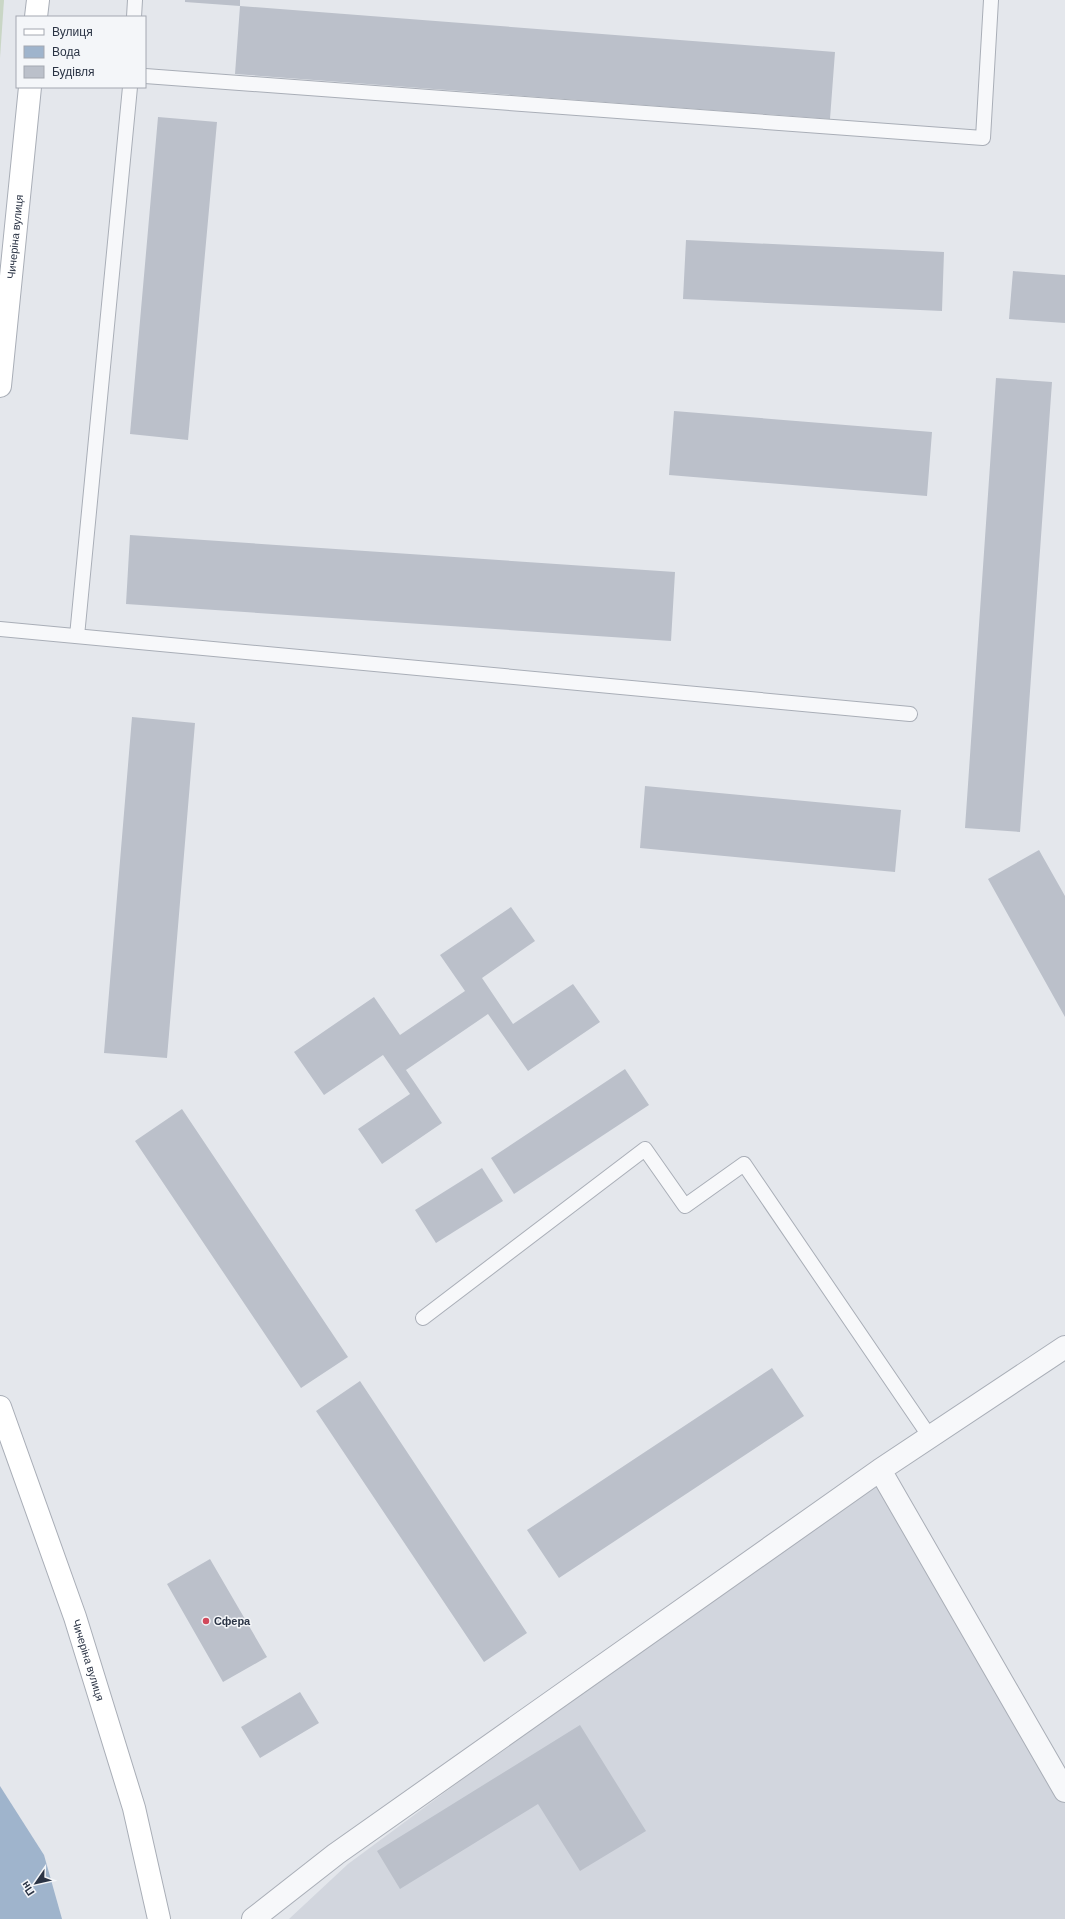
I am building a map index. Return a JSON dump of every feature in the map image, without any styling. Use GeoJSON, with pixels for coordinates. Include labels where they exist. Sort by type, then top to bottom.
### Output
{"type":"FeatureCollection","features":[{"type":"Feature","properties":{"kind":"main road"},"geometry":{"type":"LineString","coordinates":[[36,16],[38,0]]}},
{"type":"Feature","properties":{"kind":"main road","name":"Чичеріна вулиця"},"geometry":{"type":"LineString","coordinates":[[0,386],[30,88]]}},
{"type":"Feature","properties":{"kind":"main road","name":"Чичеріна вулиця"},"geometry":{"type":"LineString","coordinates":[[0,1407],[75,1617],[134,1808],[159,1919]]}},
{"type":"Feature","properties":{"kind":"street"},"geometry":{"type":"LineString","coordinates":[[253,1919],[336,1854],[880,1470],[1065,1346]]}},
{"type":"Feature","properties":{"kind":"street"},"geometry":{"type":"LineString","coordinates":[[880,1470],[1065,1791]]}},
{"type":"Feature","properties":{"kind":"lane"},"geometry":{"type":"LineString","coordinates":[[134,16],[135,0]]}},
{"type":"Feature","properties":{"kind":"lane"},"geometry":{"type":"LineString","coordinates":[[146,76],[983,138],[991,0]]}},
{"type":"Feature","properties":{"kind":"lane"},"geometry":{"type":"LineString","coordinates":[[77,636],[130,88]]}},
{"type":"Feature","properties":{"kind":"lane"},"geometry":{"type":"LineString","coordinates":[[0,629],[910,714]]}},
{"type":"Feature","properties":{"kind":"lane"},"geometry":{"type":"LineString","coordinates":[[423,1318],[645,1149],[684,1206],[744,1164],[930,1437]]}},
{"type":"Feature","properties":{"kind":"shaded area"},"geometry":{"type":"Polygon","coordinates":[[[880,1470],[1065,1791],[1065,1919],[289,1919],[348,1864],[880,1470]]]}},
{"type":"Feature","properties":{"kind":"green space"},"geometry":{"type":"Polygon","coordinates":[[[0,0],[4,0],[0,58],[0,0]]]}},
{"type":"Feature","properties":{"kind":"water"},"geometry":{"type":"Polygon","coordinates":[[[0,1786],[44,1855],[62,1919],[0,1919],[0,1786]]]}},
{"type":"Feature","properties":{"kind":"building"},"geometry":{"type":"Polygon","coordinates":[[[185,0],[240,0],[240,6],[185,2],[185,0]]]}},
{"type":"Feature","properties":{"kind":"building"},"geometry":{"type":"Polygon","coordinates":[[[240,6],[835,52],[830,119],[235,74],[240,6]]]}},
{"type":"Feature","properties":{"kind":"building"},"geometry":{"type":"Polygon","coordinates":[[[158,117],[217,122],[188,440],[130,434],[158,117]]]}},
{"type":"Feature","properties":{"kind":"building"},"geometry":{"type":"Polygon","coordinates":[[[686,240],[944,252],[942,311],[683,299],[686,240]]]}},
{"type":"Feature","properties":{"kind":"building"},"geometry":{"type":"Polygon","coordinates":[[[1013,271],[1065,275],[1065,323],[1009,319],[1013,271]]]}},
{"type":"Feature","properties":{"kind":"building"},"geometry":{"type":"Polygon","coordinates":[[[996,378],[1052,382],[1020,832],[965,828],[996,378]]]}},
{"type":"Feature","properties":{"kind":"building"},"geometry":{"type":"Polygon","coordinates":[[[674,411],[932,432],[927,496],[669,475],[674,411]]]}},
{"type":"Feature","properties":{"kind":"building"},"geometry":{"type":"Polygon","coordinates":[[[130,535],[675,572],[671,641],[126,604],[130,535]]]}},
{"type":"Feature","properties":{"kind":"building"},"geometry":{"type":"Polygon","coordinates":[[[132,717],[195,723],[167,1058],[104,1053],[132,717]]]}},
{"type":"Feature","properties":{"kind":"building"},"geometry":{"type":"Polygon","coordinates":[[[645,786],[901,810],[895,872],[640,848],[645,786]]]}},
{"type":"Feature","properties":{"kind":"building"},"geometry":{"type":"Polygon","coordinates":[[[1039,850],[1065,896],[1065,1017],[988,879],[1039,850]]]}},
{"type":"Feature","properties":{"kind":"building"},"geometry":{"type":"Polygon","coordinates":[[[511,907],[535,941],[482,978],[513,1024],[573,984],[600,1022],[528,1071],[488,1014],[406,1070],[442,1123],[382,1164],[358,1129],[410,1094],[383,1055],[324,1095],[294,1052],[374,997],[400,1035],[465,991],[440,955],[511,907]]]}},
{"type":"Feature","properties":{"kind":"building"},"geometry":{"type":"Polygon","coordinates":[[[625,1069],[649,1105],[514,1194],[491,1158],[625,1069]]]}},
{"type":"Feature","properties":{"kind":"building"},"geometry":{"type":"Polygon","coordinates":[[[182,1109],[348,1357],[301,1388],[135,1141],[182,1109]]]}},
{"type":"Feature","properties":{"kind":"building"},"geometry":{"type":"Polygon","coordinates":[[[482,1168],[503,1201],[436,1243],[415,1210],[482,1168]]]}},
{"type":"Feature","properties":{"kind":"building"},"geometry":{"type":"Polygon","coordinates":[[[772,1368],[804,1416],[559,1578],[527,1530],[772,1368]]]}},
{"type":"Feature","properties":{"kind":"building"},"geometry":{"type":"Polygon","coordinates":[[[360,1381],[527,1633],[484,1662],[316,1411],[360,1381]]]}},
{"type":"Feature","properties":{"kind":"building"},"geometry":{"type":"Polygon","coordinates":[[[210,1559],[267,1657],[223,1682],[167,1584],[210,1559]]]}},
{"type":"Feature","properties":{"kind":"building"},"geometry":{"type":"Polygon","coordinates":[[[300,1692],[319,1723],[260,1758],[241,1727],[300,1692]]]}},
{"type":"Feature","properties":{"kind":"building"},"geometry":{"type":"Polygon","coordinates":[[[580,1725],[646,1831],[580,1871],[538,1804],[400,1889],[377,1851],[580,1725]]]}},
{"type":"Feature","properties":{"kind":"place","name":"Сфера"},"geometry":{"type":"Point","coordinates":[206,1621]}}]}
